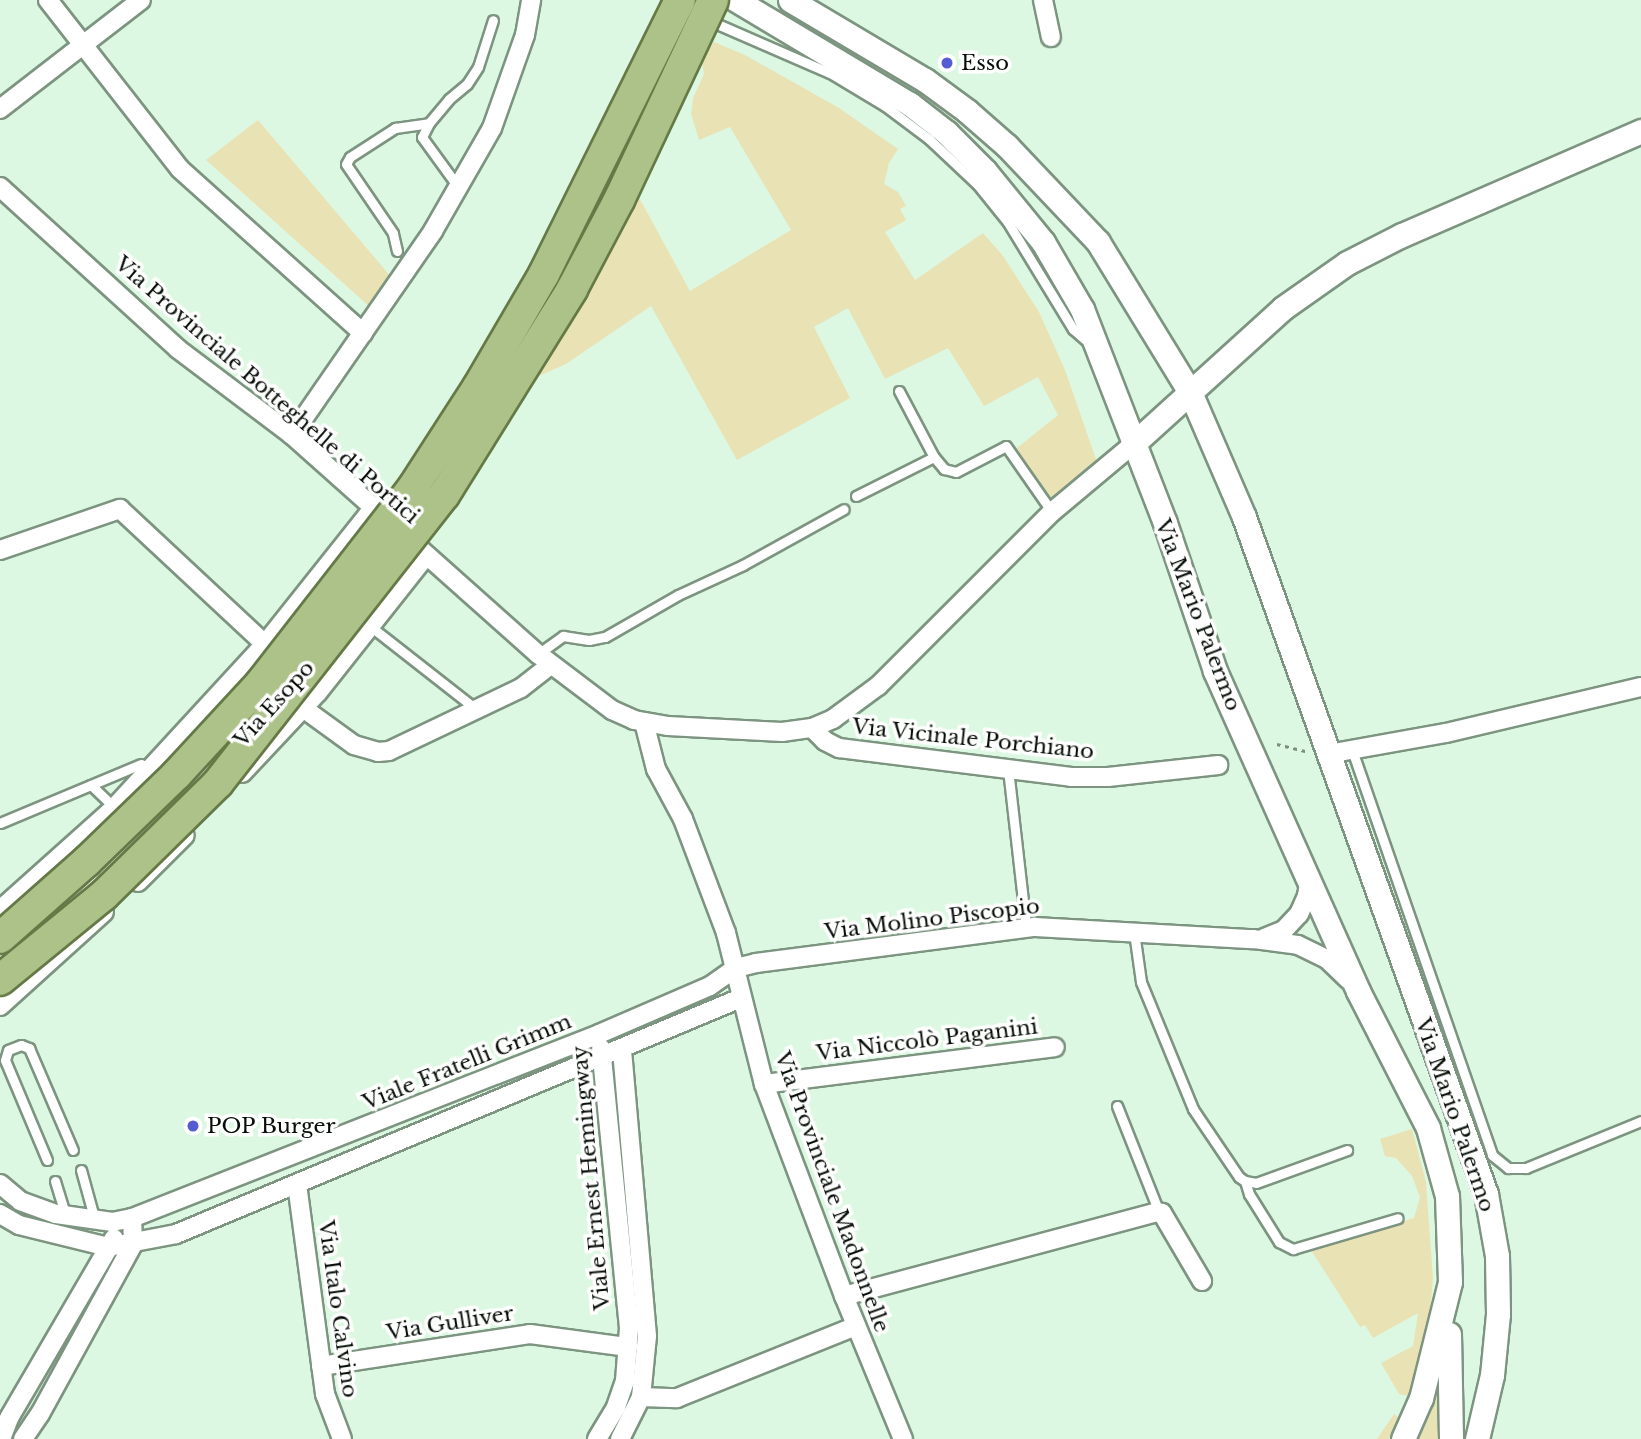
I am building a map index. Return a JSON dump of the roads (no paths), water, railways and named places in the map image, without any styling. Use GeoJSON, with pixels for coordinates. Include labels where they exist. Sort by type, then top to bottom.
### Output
{"type":"FeatureCollection","features":[{"type":"Feature","properties":{"kind":"highway"},"geometry":{"type":"LineString","coordinates":[[0,938],[87,861],[177,774],[261,683],[412,489],[478,387],[544,274],[694,6]]}},
{"type":"Feature","properties":{"kind":"highway"},"geometry":{"type":"LineString","coordinates":[[0,980],[104,895],[218,783],[444,495],[572,289],[619,200],[694,6]]}},
{"type":"Feature","properties":{"kind":"street"},"geometry":{"type":"LineString","coordinates":[[48,0],[180,169],[202,192],[363,333]]}},
{"type":"Feature","properties":{"kind":"street"},"geometry":{"type":"LineString","coordinates":[[0,109],[141,0]]}},
{"type":"Feature","properties":{"kind":"street"},"geometry":{"type":"LineString","coordinates":[[292,435],[433,231],[492,128],[525,35],[531,0]]}},
{"type":"Feature","properties":{"kind":"street","name":"Via Mario Palermo"},"geometry":{"type":"LineString","coordinates":[[736,0],[910,104],[946,132],[985,171],[1043,242],[1082,309],[1132,444],[1165,523],[1215,671],[1358,991],[1427,1128],[1447,1196],[1450,1282],[1422,1398],[1403,1439]]}},
{"type":"Feature","properties":{"kind":"street","name":"Via Mario Palermo"},"geometry":{"type":"LineString","coordinates":[[790,0],[925,80],[967,111],[1007,146],[1098,242],[1190,391],[1244,517],[1323,752],[1486,1194],[1497,1256],[1498,1314],[1492,1375],[1477,1439]]}},
{"type":"Feature","properties":{"kind":"street"},"geometry":{"type":"LineString","coordinates":[[1042,0],[1051,37]]}},
{"type":"Feature","properties":{"kind":"street"},"geometry":{"type":"LineString","coordinates":[[1132,444],[1283,308],[1346,263],[1402,235],[1641,131]]}},
{"type":"Feature","properties":{"kind":"street","name":"Via Provinciale Botteghelle di Portici"},"geometry":{"type":"LineString","coordinates":[[0,187],[178,349],[292,435],[544,659],[612,710],[643,722],[782,732],[812,728],[833,719],[878,687],[1052,512],[1132,444]]}},
{"type":"Feature","properties":{"kind":"street"},"geometry":{"type":"LineString","coordinates":[[0,910],[114,807],[265,644],[374,507]]}},
{"type":"Feature","properties":{"kind":"street"},"geometry":{"type":"LineString","coordinates":[[0,550],[120,509],[265,644]]}},
{"type":"Feature","properties":{"kind":"street","name":"Via Esopo"},"geometry":{"type":"LineString","coordinates":[[0,1006],[164,858],[303,708],[425,556]]}},
{"type":"Feature","properties":{"kind":"street"},"geometry":{"type":"LineString","coordinates":[[303,708],[354,745],[378,752],[389,751],[522,688],[544,659]]}},
{"type":"Feature","properties":{"kind":"street"},"geometry":{"type":"LineString","coordinates":[[1323,752],[1352,750],[1446,733],[1641,687]]}},
{"type":"Feature","properties":{"kind":"street","name":"Via Provinciale Madonnelle"},"geometry":{"type":"LineString","coordinates":[[643,722],[652,759],[683,819],[736,968],[741,998],[764,1084],[844,1296],[903,1439]]}},
{"type":"Feature","properties":{"kind":"street","name":"Via Vicinale Porchiano"},"geometry":{"type":"LineString","coordinates":[[812,728],[825,741],[839,748],[1008,769],[1098,777],[1218,765]]}},
{"type":"Feature","properties":{"kind":"street","name":"Via Molino Piscopio"},"geometry":{"type":"LineString","coordinates":[[1253,939],[1271,937],[1284,930],[1299,914],[1310,883]]}},
{"type":"Feature","properties":{"kind":"street","name":"Via Molino Piscopio"},"geometry":{"type":"LineString","coordinates":[[736,968],[1026,928],[1253,939],[1314,950],[1340,971],[1358,991]]}},
{"type":"Feature","properties":{"kind":"street","name":"Viale Fratelli Grimm"},"geometry":{"type":"LineString","coordinates":[[1,1439],[9,1418],[108,1247],[132,1218],[599,1034],[710,986],[736,968]]}},
{"type":"Feature","properties":{"kind":"street"},"geometry":{"type":"LineString","coordinates":[[0,1214],[19,1225],[108,1247],[176,1234],[741,998]]}},
{"type":"Feature","properties":{"kind":"street","name":"Viale Ernest Hemingway"},"geometry":{"type":"LineString","coordinates":[[599,1034],[622,1048],[648,1336],[641,1396],[620,1439]]}},
{"type":"Feature","properties":{"kind":"street","name":"Viale Ernest Hemingway"},"geometry":{"type":"LineString","coordinates":[[597,1439],[616,1407],[625,1381],[628,1347],[599,1034]]}},
{"type":"Feature","properties":{"kind":"street","name":"Via Niccolò Paganini"},"geometry":{"type":"LineString","coordinates":[[764,1084],[1055,1047]]}},
{"type":"Feature","properties":{"kind":"street"},"geometry":{"type":"LineString","coordinates":[[0,1184],[20,1201],[66,1216],[95,1221],[132,1218],[133,1244],[40,1414],[23,1439]]}},
{"type":"Feature","properties":{"kind":"street","name":"Via Italo Calvino"},"geometry":{"type":"LineString","coordinates":[[298,1184],[325,1394],[342,1439]]}},
{"type":"Feature","properties":{"kind":"street"},"geometry":{"type":"LineString","coordinates":[[844,1296],[1159,1212],[1202,1281]]}},
{"type":"Feature","properties":{"kind":"street"},"geometry":{"type":"LineString","coordinates":[[1450,1282],[1451,1439]]}},
{"type":"Feature","properties":{"kind":"street"},"geometry":{"type":"LineString","coordinates":[[641,1396],[677,1398],[856,1326]]}},
{"type":"Feature","properties":{"kind":"street","name":"Via Gulliver"},"geometry":{"type":"LineString","coordinates":[[321,1366],[530,1334],[628,1347]]}},
{"type":"Feature","properties":{"kind":"street"},"geometry":{"type":"LineString","coordinates":[[33,1439],[40,1414]]}},
{"type":"Feature","properties":{"kind":"lane"},"geometry":{"type":"LineString","coordinates":[[669,0],[694,6],[830,73],[885,106],[929,139],[977,184],[1007,221],[1073,329],[1100,352]]}},
{"type":"Feature","properties":{"kind":"lane"},"geometry":{"type":"LineString","coordinates":[[458,188],[422,137],[429,123],[467,84],[478,67],[493,20]]}},
{"type":"Feature","properties":{"kind":"lane"},"geometry":{"type":"LineString","coordinates":[[397,251],[393,233],[346,164],[350,157],[395,128],[429,123]]}},
{"type":"Feature","properties":{"kind":"lane"},"geometry":{"type":"LineString","coordinates":[[900,391],[934,457],[944,469],[956,472],[1004,446],[1008,447],[1052,512]]}},
{"type":"Feature","properties":{"kind":"lane"},"geometry":{"type":"LineString","coordinates":[[856,496],[934,457]]}},
{"type":"Feature","properties":{"kind":"lane"},"geometry":{"type":"LineString","coordinates":[[544,659],[563,636],[589,639],[605,637],[678,595],[743,565],[844,509]]}},
{"type":"Feature","properties":{"kind":"lane"},"geometry":{"type":"LineString","coordinates":[[359,526],[411,575]]}},
{"type":"Feature","properties":{"kind":"lane"},"geometry":{"type":"LineString","coordinates":[[370,626],[476,709]]}},
{"type":"Feature","properties":{"kind":"lane","name":"Via Esopo"},"geometry":{"type":"LineString","coordinates":[[0,958],[141,835],[259,710]]}},
{"type":"Feature","properties":{"kind":"lane"},"geometry":{"type":"LineString","coordinates":[[1352,750],[1492,1155],[1508,1168],[1526,1168],[1641,1121]]}},
{"type":"Feature","properties":{"kind":"lane"},"geometry":{"type":"LineString","coordinates":[[0,823],[141,764]]}},
{"type":"Feature","properties":{"kind":"lane"},"geometry":{"type":"LineString","coordinates":[[1008,769],[1026,928]]}},
{"type":"Feature","properties":{"kind":"lane"},"geometry":{"type":"LineString","coordinates":[[91,785],[164,858]]}},
{"type":"Feature","properties":{"kind":"lane"},"geometry":{"type":"LineString","coordinates":[[1134,932],[1141,982],[1167,1050],[1194,1109],[1239,1177],[1255,1183],[1347,1150]]}},
{"type":"Feature","properties":{"kind":"lane"},"geometry":{"type":"LineString","coordinates":[[47,1160],[5,1060],[8,1050],[21,1045],[29,1048],[73,1150]]}},
{"type":"Feature","properties":{"kind":"lane"},"geometry":{"type":"LineString","coordinates":[[1116,1106],[1159,1212]]}},
{"type":"Feature","properties":{"kind":"lane"},"geometry":{"type":"LineString","coordinates":[[81,1170],[95,1221]]}},
{"type":"Feature","properties":{"kind":"lane"},"geometry":{"type":"LineString","coordinates":[[55,1181],[66,1216]]}},
{"type":"Feature","properties":{"kind":"lane"},"geometry":{"type":"LineString","coordinates":[[1245,1181],[1249,1194],[1285,1247],[1293,1249],[1398,1218]]}},
{"type":"Feature","properties":{"kind":"place","name":"Esso"},"geometry":{"type":"Point","coordinates":[947,63]}},
{"type":"Feature","properties":{"kind":"place","name":"POP Burger"},"geometry":{"type":"Point","coordinates":[193,1126]}}]}
